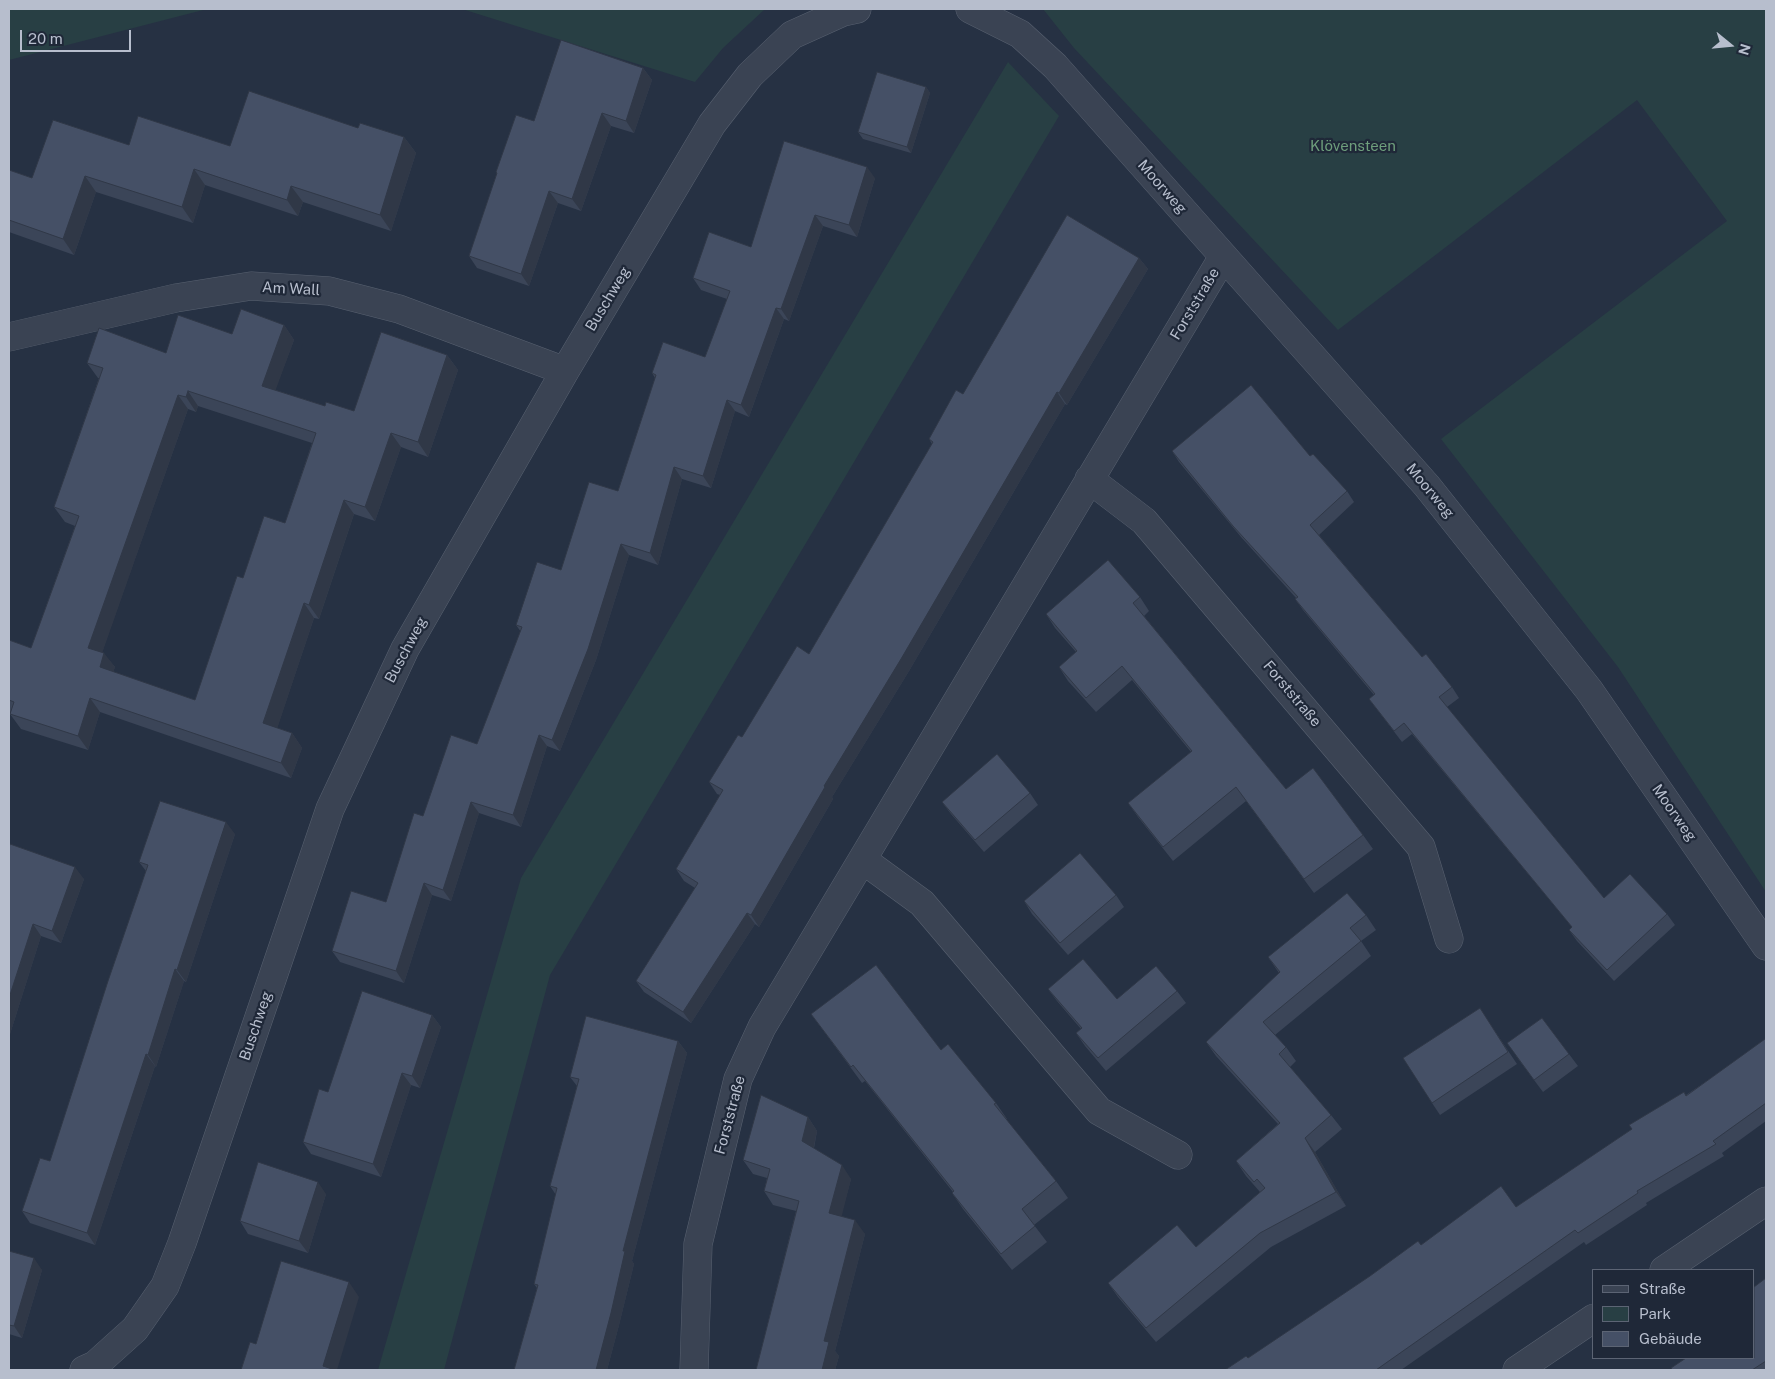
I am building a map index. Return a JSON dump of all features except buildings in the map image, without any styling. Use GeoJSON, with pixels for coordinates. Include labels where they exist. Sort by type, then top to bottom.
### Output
{"type":"FeatureCollection","features":[{"type":"Feature","properties":{"kind":"street","name":"Buschweg"},"geometry":{"type":"LineString","coordinates":[[84,1370],[95,1365],[135,1329],[165,1286],[182,1244],[330,809],[405,649],[712,124],[750,75],[792,34],[843,12],[857,9]]}},
{"type":"Feature","properties":{"kind":"street","name":"Moorweg"},"geometry":{"type":"LineString","coordinates":[[970,9],[1020,34],[1055,66],[1427,486],[1577,675],[1766,946]]}},
{"type":"Feature","properties":{"kind":"street","name":"Forststraße"},"geometry":{"type":"LineString","coordinates":[[694,1370],[698,1244],[738,1079],[762,1027],[1223,256]]}},
{"type":"Feature","properties":{"kind":"street","name":"Am Wall"},"geometry":{"type":"LineString","coordinates":[[9,337],[176,298],[251,286],[329,291],[399,309],[566,371]]}},
{"type":"Feature","properties":{"kind":"street","name":"Forststraße"},"geometry":{"type":"LineString","coordinates":[[1089,479],[1144,521],[1421,847],[1449,939]]}},
{"type":"Feature","properties":{"kind":"street"},"geometry":{"type":"LineString","coordinates":[[863,860],[922,903],[1099,1112],[1178,1155]]}},
{"type":"Feature","properties":{"kind":"street"},"geometry":{"type":"LineString","coordinates":[[1665,1269],[1766,1201]]}},
{"type":"Feature","properties":{"kind":"street"},"geometry":{"type":"LineString","coordinates":[[1517,1370],[1592,1319]]}},
{"type":"Feature","properties":{"kind":"green space"},"geometry":{"type":"Polygon","coordinates":[[[9,9],[207,9],[9,60],[9,9]]]}},
{"type":"Feature","properties":{"kind":"green space"},"geometry":{"type":"Polygon","coordinates":[[[462,9],[765,9],[723,48],[695,82],[462,9]]]}},
{"type":"Feature","properties":{"kind":"green space","name":"Klövensteen"},"geometry":{"type":"Polygon","coordinates":[[[1043,9],[1766,9],[1766,892],[1618,667],[1441,439],[1727,221],[1637,100],[1338,330],[1074,48],[1043,9]]]}},
{"type":"Feature","properties":{"kind":"green space"},"geometry":{"type":"Polygon","coordinates":[[[1008,62],[1059,116],[550,975],[444,1370],[378,1370],[521,878],[1008,62]]]}}]}
